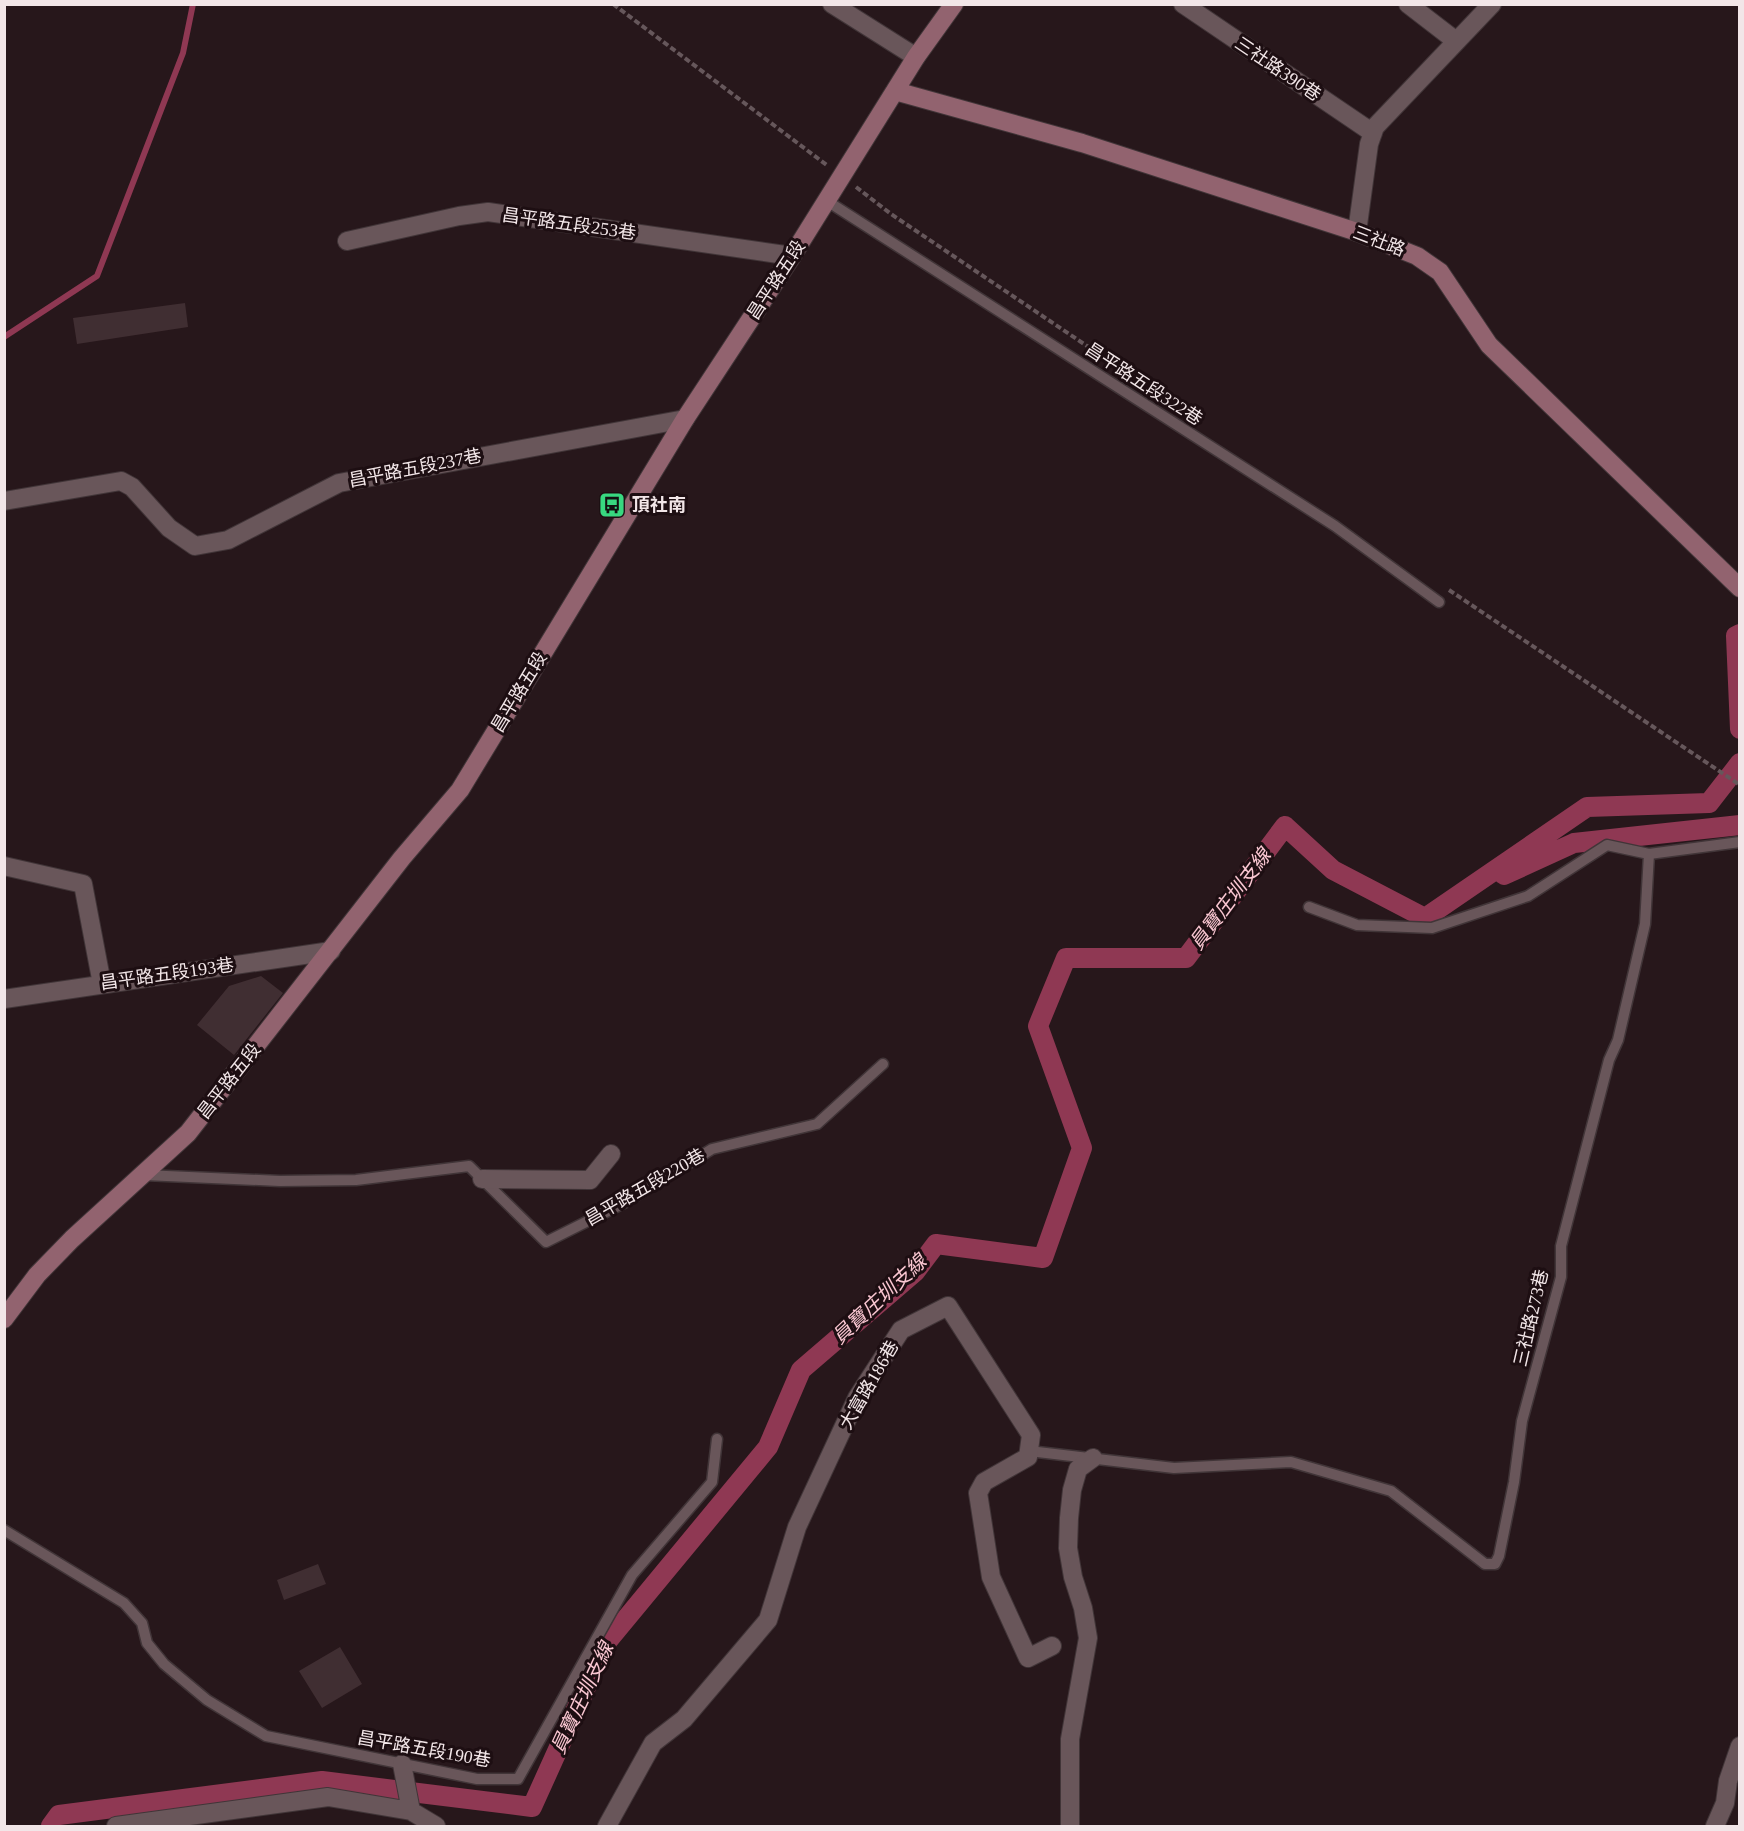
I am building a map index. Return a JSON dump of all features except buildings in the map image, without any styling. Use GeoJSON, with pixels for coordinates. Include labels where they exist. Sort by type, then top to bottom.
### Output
{"type":"FeatureCollection","features":[{"type":"Feature","properties":{"kind":"street"},"geometry":{"type":"LineString","coordinates":[[832,4],[916,57]]}},
{"type":"Feature","properties":{"kind":"street","name":"昌平路五段"},"geometry":{"type":"LineString","coordinates":[[4,1319],[51,1260],[188,1133],[402,858],[460,790],[685,419],[792,256],[916,57],[954,4]]}},
{"type":"Feature","properties":{"kind":"street","name":"三社路390巷"},"geometry":{"type":"LineString","coordinates":[[1183,4],[1373,133]]}},
{"type":"Feature","properties":{"kind":"street"},"geometry":{"type":"LineString","coordinates":[[1408,4],[1456,41]]}},
{"type":"Feature","properties":{"kind":"street"},"geometry":{"type":"LineString","coordinates":[[1357,232],[1369,144],[1375,127],[1492,4]]}},
{"type":"Feature","properties":{"kind":"street","name":"三社路"},"geometry":{"type":"LineString","coordinates":[[895,91],[1082,143],[1357,232],[1417,256],[1440,272],[1489,345],[1740,588]]}},
{"type":"Feature","properties":{"kind":"street","name":"昌平路五段253巷"},"geometry":{"type":"LineString","coordinates":[[347,241],[459,216],[488,212],[792,256]]}},
{"type":"Feature","properties":{"kind":"street","name":"昌平路五段237巷"},"geometry":{"type":"LineString","coordinates":[[4,501],[121,481],[132,487],[169,528],[195,546],[228,540],[339,483],[685,419]]}},
{"type":"Feature","properties":{"kind":"street"},"geometry":{"type":"LineString","coordinates":[[4,866],[83,884],[102,984]]}},
{"type":"Feature","properties":{"kind":"street","name":"昌平路五段193巷"},"geometry":{"type":"LineString","coordinates":[[4,999],[331,951]]}},
{"type":"Feature","properties":{"kind":"street","name":"昌平路五段220巷"},"geometry":{"type":"LineString","coordinates":[[482,1179],[590,1180],[611,1154]]}},
{"type":"Feature","properties":{"kind":"street","name":"大富路186巷"},"geometry":{"type":"LineString","coordinates":[[607,1827],[653,1743],[684,1719],[768,1620],[797,1527],[857,1398],[901,1330],[948,1306],[1031,1435],[1029,1451]]}},
{"type":"Feature","properties":{"kind":"street"},"geometry":{"type":"LineString","coordinates":[[1029,1451],[1028,1457],[984,1482],[978,1493],[991,1577],[1028,1658],[1052,1646]]}},
{"type":"Feature","properties":{"kind":"street"},"geometry":{"type":"LineString","coordinates":[[1070,1827],[1070,1739],[1088,1638],[1068,1548],[1069,1518],[1072,1490],[1078,1469],[1093,1458]]}},
{"type":"Feature","properties":{"kind":"street"},"geometry":{"type":"LineString","coordinates":[[1715,1827],[1725,1803],[1728,1781],[1740,1746]]}},
{"type":"Feature","properties":{"kind":"street"},"geometry":{"type":"LineString","coordinates":[[402,1764],[411,1811]]}},
{"type":"Feature","properties":{"kind":"street"},"geometry":{"type":"LineString","coordinates":[[116,1827],[328,1797],[411,1811],[436,1827]]}},
{"type":"Feature","properties":{"kind":"lane","name":"昌平路五段322巷"},"geometry":{"type":"LineString","coordinates":[[827,201],[1335,526],[1439,602]]}},
{"type":"Feature","properties":{"kind":"lane"},"geometry":{"type":"LineString","coordinates":[[1309,907],[1358,925],[1432,928],[1528,896],[1607,845],[1649,854],[1740,842]]}},
{"type":"Feature","properties":{"kind":"lane","name":"三社路273巷"},"geometry":{"type":"LineString","coordinates":[[1093,1458],[1174,1468],[1291,1462],[1391,1491],[1485,1564],[1495,1564],[1499,1556],[1514,1482],[1522,1421],[1561,1277],[1561,1246],[1609,1060],[1618,1040],[1646,924],[1649,854]]}},
{"type":"Feature","properties":{"kind":"lane","name":"昌平路五段220巷"},"geometry":{"type":"LineString","coordinates":[[144,1175],[280,1181],[356,1180],[468,1166],[546,1242],[626,1202],[712,1149],[817,1124],[883,1064]]}},
{"type":"Feature","properties":{"kind":"lane","name":"昌平路五段190巷"},"geometry":{"type":"LineString","coordinates":[[4,1530],[124,1603],[142,1623],[147,1643],[164,1664],[207,1700],[254,1731],[266,1736],[477,1779],[518,1779],[632,1575],[712,1482],[717,1439]]}},
{"type":"Feature","properties":{"kind":"lane"},"geometry":{"type":"LineString","coordinates":[[1029,1451],[1093,1458]]}},
{"type":"Feature","properties":{"kind":"path"},"geometry":{"type":"LineString","coordinates":[[613,4],[891,214],[1148,387]]}},
{"type":"Feature","properties":{"kind":"path"},"geometry":{"type":"LineString","coordinates":[[1444,586],[1740,785]]}},
{"type":"Feature","properties":{"kind":"waterway"},"geometry":{"type":"LineString","coordinates":[[4,337],[97,276],[183,53],[193,4]]}},
{"type":"Feature","properties":{"kind":"waterway","name":"員寶庄圳支線"},"geometry":{"type":"LineString","coordinates":[[1740,634],[1736,636],[1740,729]]}},
{"type":"Feature","properties":{"kind":"waterway","name":"員寶庄圳支線"},"geometry":{"type":"LineString","coordinates":[[51,1826],[59,1815],[322,1781],[532,1807],[606,1643],[768,1447],[801,1370],[915,1272],[936,1244],[1043,1258],[1082,1148],[1038,1026],[1066,958],[1186,958],[1285,826],[1333,870],[1425,918],[1587,807],[1709,803],[1740,763]]}},
{"type":"Feature","properties":{"kind":"waterway"},"geometry":{"type":"LineString","coordinates":[[1504,875],[1574,843],[1740,825]]}},
{"type":"Feature","properties":{"kind":"place","name":"頂社南"},"geometry":{"type":"Point","coordinates":[612,505]}}]}
